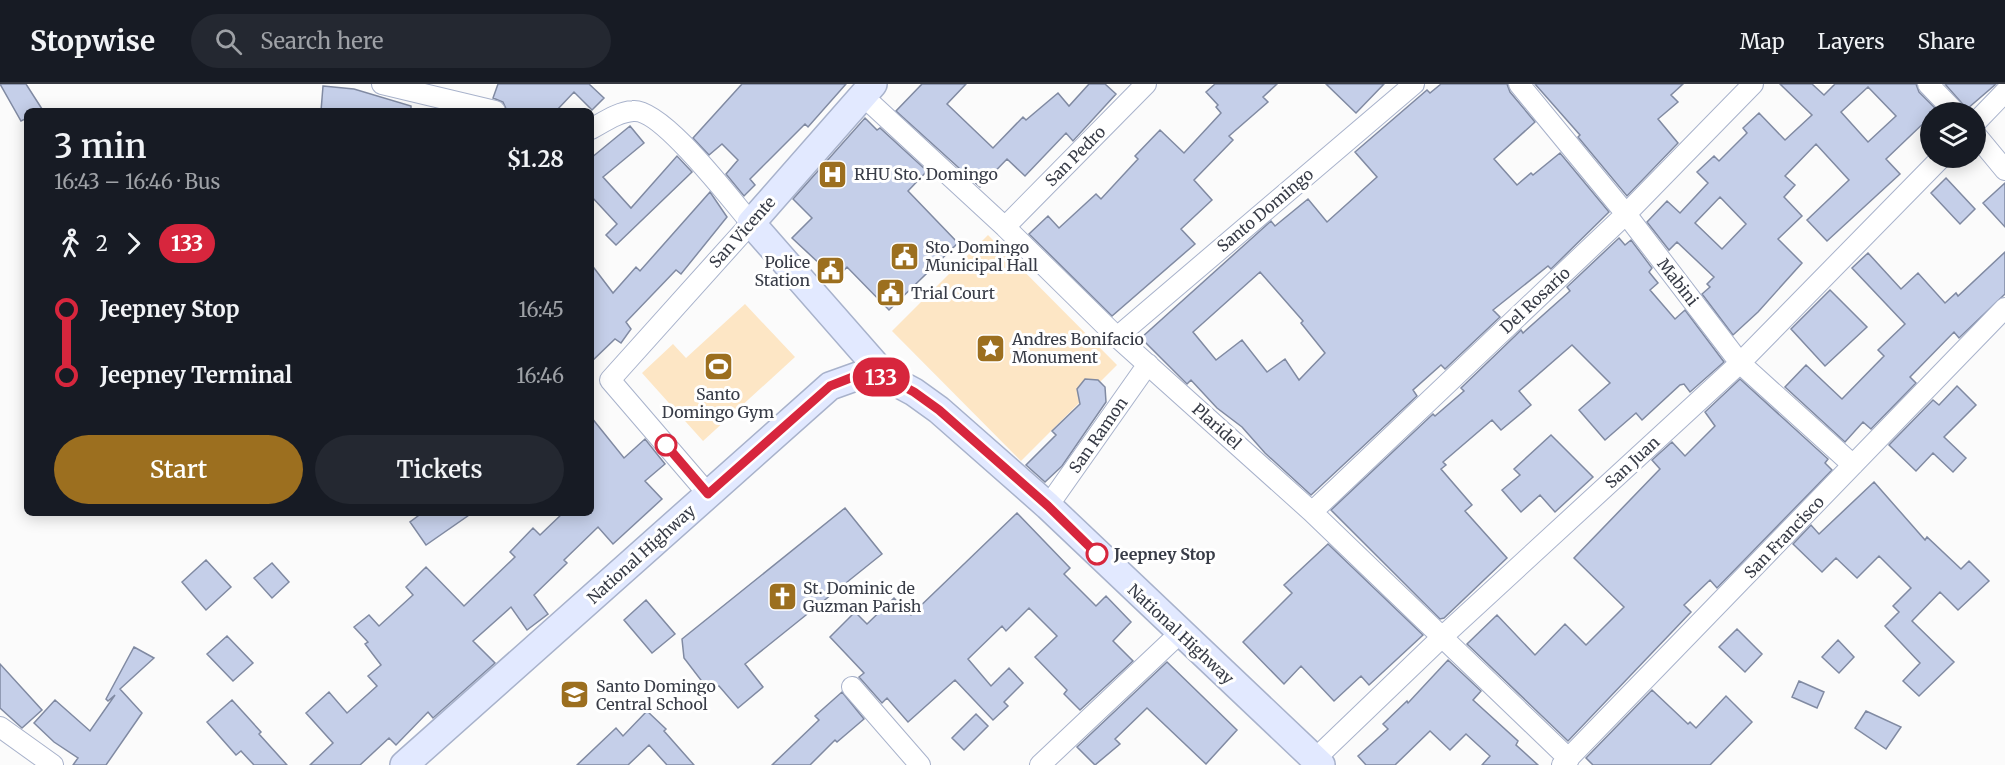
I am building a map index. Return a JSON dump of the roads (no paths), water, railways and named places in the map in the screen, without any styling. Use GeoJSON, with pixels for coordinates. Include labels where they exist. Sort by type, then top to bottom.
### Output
{"type":"FeatureCollection","features":[{"type":"Feature","properties":{"kind":"main road","name":"San Vicente"},"geometry":{"type":"LineString","coordinates":[[751,223],[868,90]]}},
{"type":"Feature","properties":{"kind":"main road"},"geometry":{"type":"LineString","coordinates":[[751,223],[886,377]]}},
{"type":"Feature","properties":{"kind":"main road","name":"National Highway"},"geometry":{"type":"LineString","coordinates":[[404,765],[830,386],[858,375],[886,377],[914,392],[939,410],[1048,506],[1179,634],[1318,762]]}},
{"type":"Feature","properties":{"kind":"street"},"geometry":{"type":"LineString","coordinates":[[382,84],[482,108]]}},
{"type":"Feature","properties":{"kind":"street","name":"San Pedro"},"geometry":{"type":"LineString","coordinates":[[1005,227],[1146,84]]}},
{"type":"Feature","properties":{"kind":"street","name":"Santo Domingo"},"geometry":{"type":"LineString","coordinates":[[1117,337],[1414,84]]}},
{"type":"Feature","properties":{"kind":"street","name":"Mabini"},"geometry":{"type":"LineString","coordinates":[[1519,84],[1626,214],[1740,363],[1853,465]]}},
{"type":"Feature","properties":{"kind":"street","name":"Del Rosario"},"geometry":{"type":"LineString","coordinates":[[1312,512],[1626,214],[1753,84]]}},
{"type":"Feature","properties":{"kind":"street"},"geometry":{"type":"LineString","coordinates":[[1928,84],[1945,102]]}},
{"type":"Feature","properties":{"kind":"street","name":"Plaridel"},"geometry":{"type":"LineString","coordinates":[[868,90],[1117,337],[1312,512],[1565,762]]}},
{"type":"Feature","properties":{"kind":"street"},"geometry":{"type":"LineString","coordinates":[[1986,112],[2005,92]]}},
{"type":"Feature","properties":{"kind":"street"},"geometry":{"type":"LineString","coordinates":[[594,127],[612,117],[635,110],[659,120],[694,156],[751,223]]}},
{"type":"Feature","properties":{"kind":"street"},"geometry":{"type":"LineString","coordinates":[[1986,147],[2005,170]]}},
{"type":"Feature","properties":{"kind":"street","name":"San Juan"},"geometry":{"type":"LineString","coordinates":[[1318,762],[1441,638],[1740,363],[1931,168]]}},
{"type":"Feature","properties":{"kind":"street","name":"San Vicente"},"geometry":{"type":"LineString","coordinates":[[708,494],[610,380],[751,223]]}},
{"type":"Feature","properties":{"kind":"street","name":"San Francisco"},"geometry":{"type":"LineString","coordinates":[[1565,762],[2005,308]]}},
{"type":"Feature","properties":{"kind":"street","name":"San Ramon"},"geometry":{"type":"LineString","coordinates":[[1048,506],[1148,364]]}},
{"type":"Feature","properties":{"kind":"street"},"geometry":{"type":"LineString","coordinates":[[1040,765],[1179,634]]}},
{"type":"Feature","properties":{"kind":"street"},"geometry":{"type":"LineString","coordinates":[[852,687],[920,765]]}},
{"type":"Feature","properties":{"kind":"street"},"geometry":{"type":"LineString","coordinates":[[0,726],[53,765]]}},
{"type":"Feature","properties":{"kind":"place","name":"RHU Sto. Domingo"},"geometry":{"type":"Point","coordinates":[833,174]}},
{"type":"Feature","properties":{"kind":"place","name":"Sto. Domingo Municipal Hall"},"geometry":{"type":"Point","coordinates":[904,256]}},
{"type":"Feature","properties":{"kind":"place","name":"Police Station"},"geometry":{"type":"Point","coordinates":[831,271]}},
{"type":"Feature","properties":{"kind":"place","name":"Trial Court"},"geometry":{"type":"Point","coordinates":[890,293]}},
{"type":"Feature","properties":{"kind":"place","name":"Andres Bonifacio Monument"},"geometry":{"type":"Point","coordinates":[991,348]}},
{"type":"Feature","properties":{"kind":"place","name":"Santo Domingo Gym"},"geometry":{"type":"Point","coordinates":[718,366]}},
{"type":"Feature","properties":{"kind":"place","name":"Jeepney Stop"},"geometry":{"type":"Point","coordinates":[1097,554]}},
{"type":"Feature","properties":{"kind":"place","name":"St. Dominic de Guzman Parish"},"geometry":{"type":"Point","coordinates":[782,597]}},
{"type":"Feature","properties":{"kind":"place","name":"Santo Domingo Central School"},"geometry":{"type":"Point","coordinates":[575,695]}}]}
